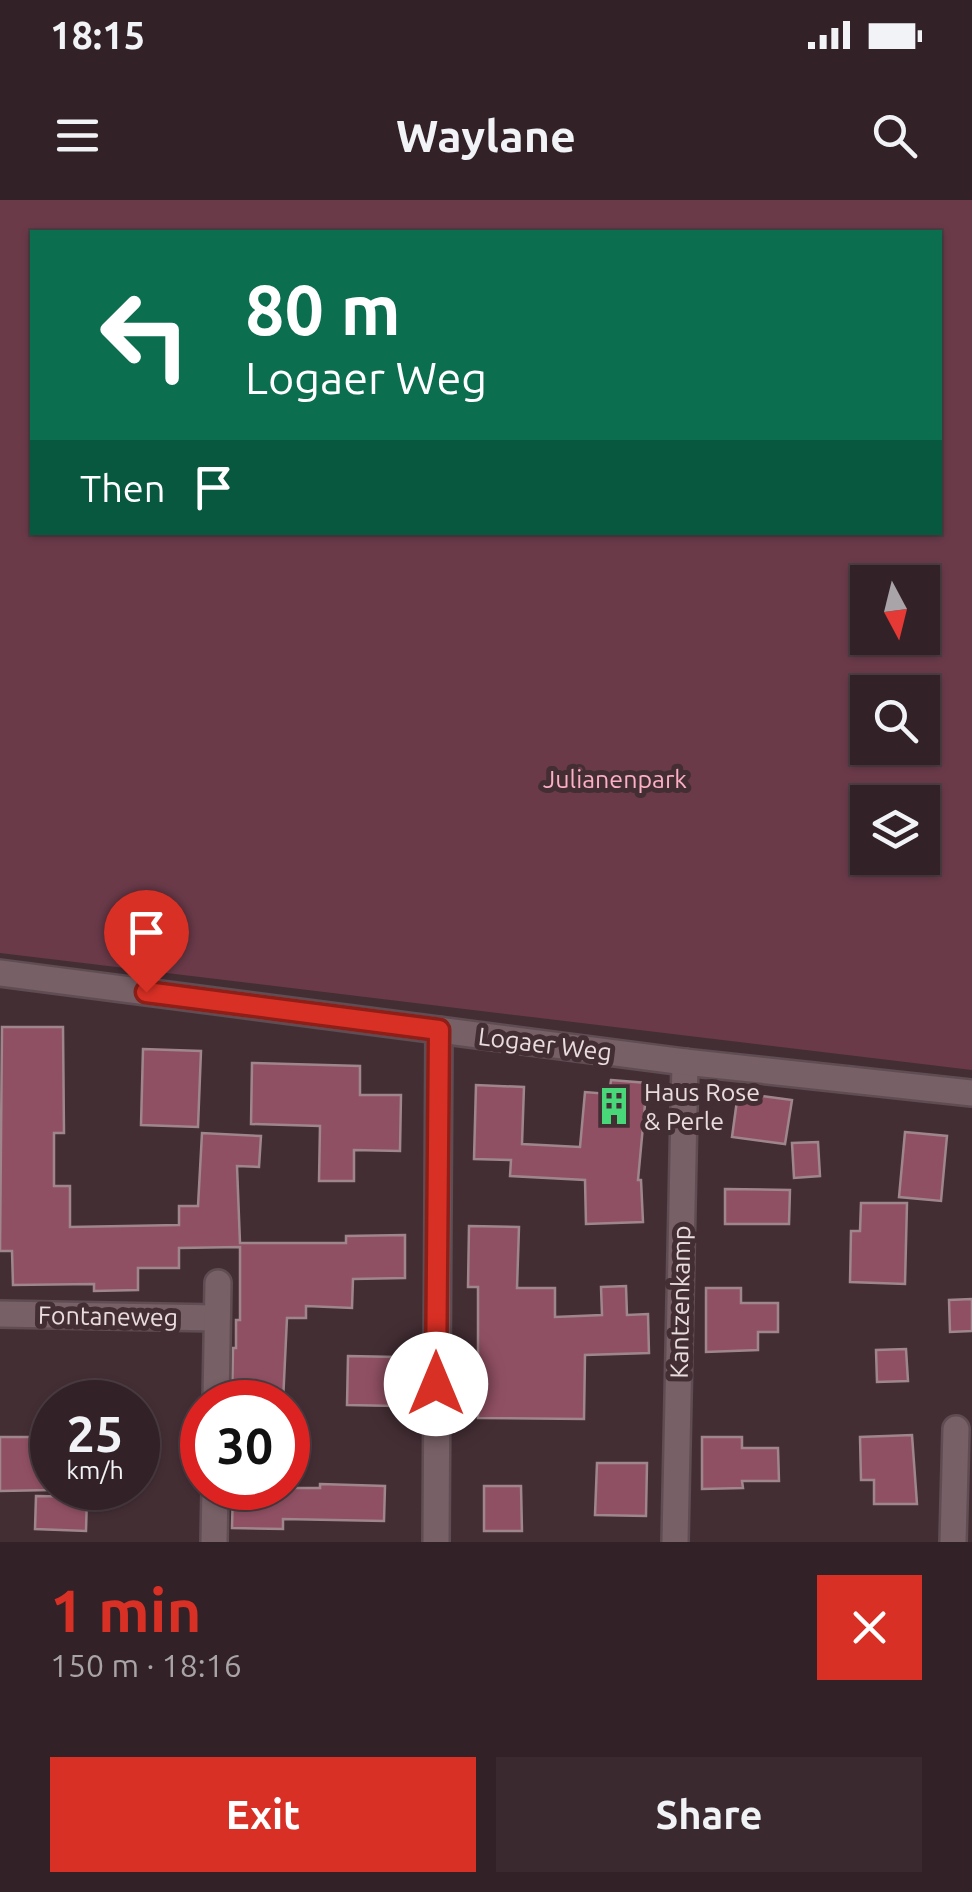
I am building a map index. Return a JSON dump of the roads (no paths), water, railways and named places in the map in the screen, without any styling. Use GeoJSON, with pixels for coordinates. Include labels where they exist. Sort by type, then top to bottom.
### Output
{"type":"FeatureCollection","features":[{"type":"Feature","properties":{"kind":"street","name":"Logaer Weg"},"geometry":{"type":"LineString","coordinates":[[0,973],[684,1062],[972,1093]]}},
{"type":"Feature","properties":{"kind":"street"},"geometry":{"type":"LineString","coordinates":[[436,1542],[439,1030]]}},
{"type":"Feature","properties":{"kind":"street","name":"Kantzenkamp"},"geometry":{"type":"LineString","coordinates":[[675,1542],[684,1062]]}},
{"type":"Feature","properties":{"kind":"street"},"geometry":{"type":"LineString","coordinates":[[216,1380],[218,1283]]}},
{"type":"Feature","properties":{"kind":"street","name":"Fontaneweg"},"geometry":{"type":"LineString","coordinates":[[0,1314],[217,1318]]}},
{"type":"Feature","properties":{"kind":"street"},"geometry":{"type":"LineString","coordinates":[[953,1542],[956,1429]]}},
{"type":"Feature","properties":{"kind":"street"},"geometry":{"type":"LineString","coordinates":[[214,1542],[215,1510]]}},
{"type":"Feature","properties":{"kind":"place","name":"Haus Rose & Perle"},"geometry":{"type":"Point","coordinates":[614,1106]}},
{"type":"Feature","properties":{"kind":"park label","name":"Julianenpark"},"geometry":{"type":"Point","coordinates":[615,779]}}]}
